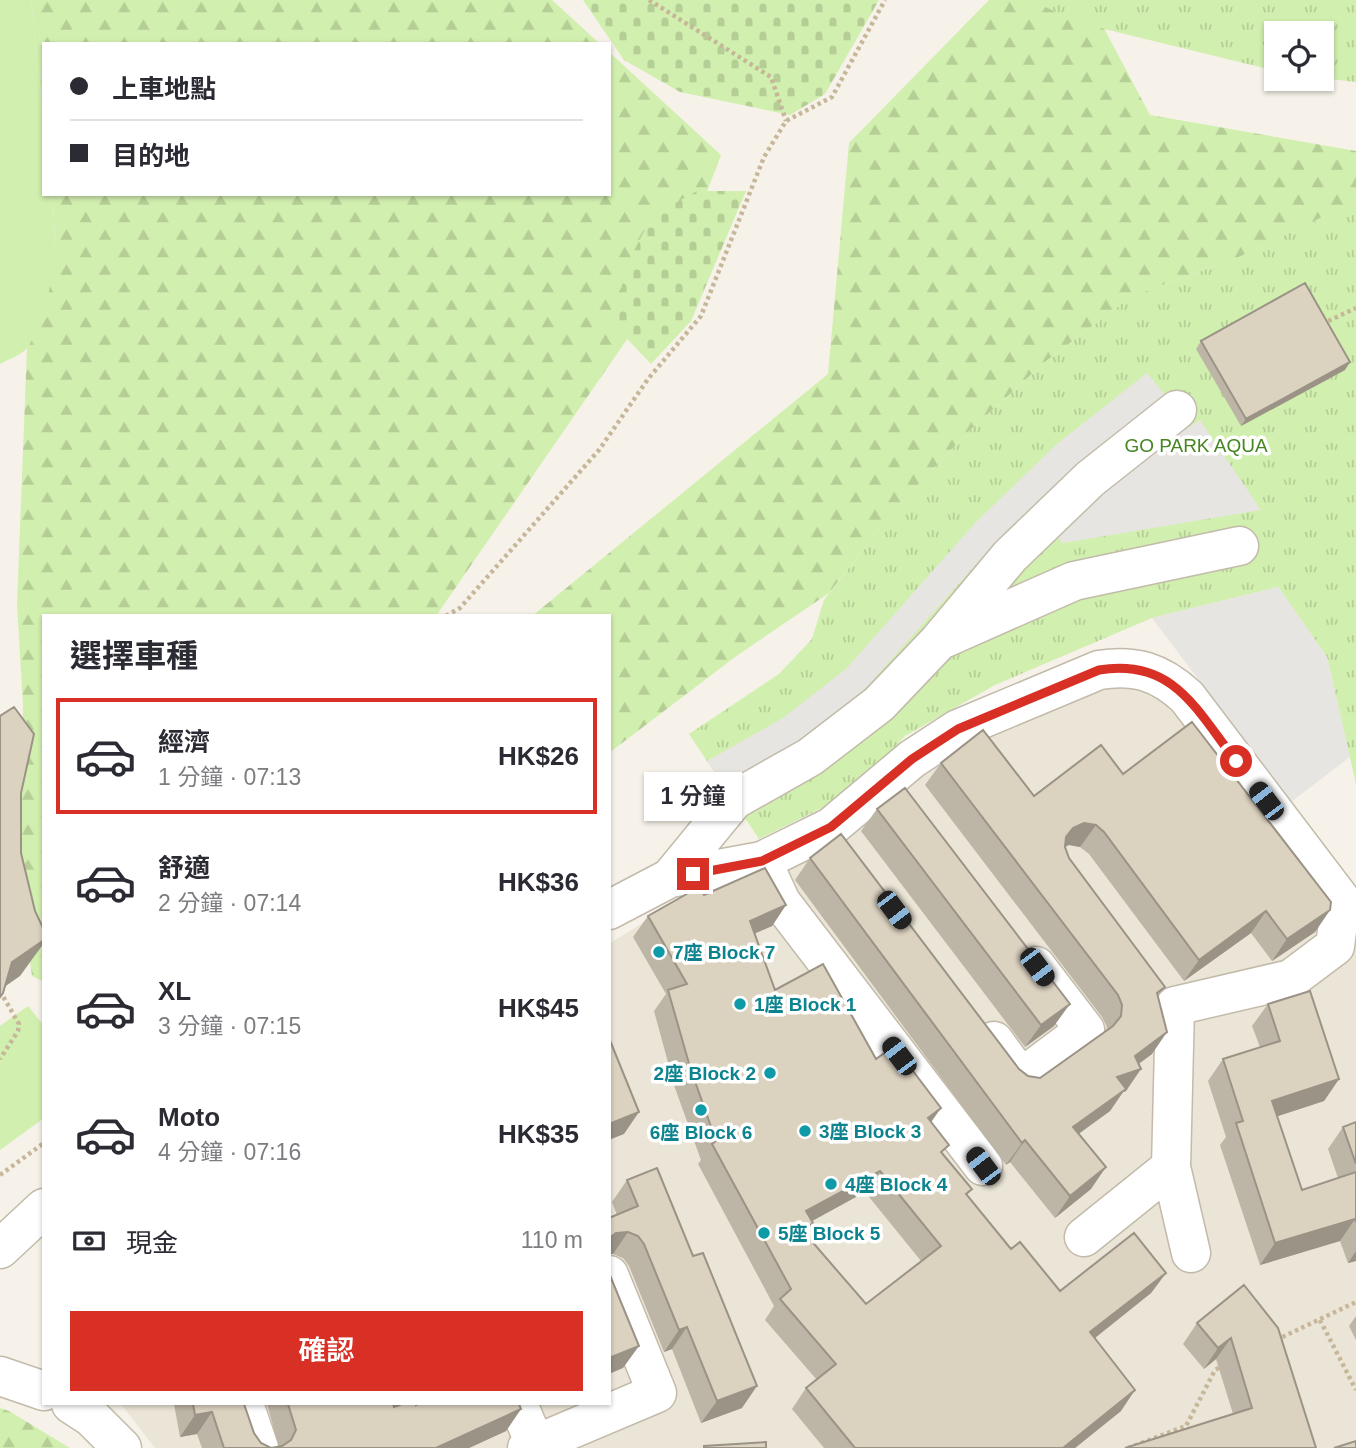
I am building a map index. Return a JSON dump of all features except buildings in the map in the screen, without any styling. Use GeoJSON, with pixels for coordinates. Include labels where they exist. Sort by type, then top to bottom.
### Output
{"type":"FeatureCollection","features":[{"type":"Feature","properties":{"kind":"street"},"geometry":{"type":"LineString","coordinates":[[670,878],[734,800],[810,757],[879,704],[939,641],[1010,556],[1090,479],[1177,410]]}},
{"type":"Feature","properties":{"kind":"street"},"geometry":{"type":"LineString","coordinates":[[939,641],[1074,581],[1239,547]]}},
{"type":"Feature","properties":{"kind":"street"},"geometry":{"type":"LineString","coordinates":[[611,908],[670,878],[762,861],[831,827],[900,788],[912,759],[971,723],[1099,670],[1122,666],[1147,670],[1169,680],[1187,697],[1349,899],[1335,946],[1291,979],[1175,1006]]}},
{"type":"Feature","properties":{"kind":"street"},"geometry":{"type":"LineString","coordinates":[[831,827],[856,859]]}},
{"type":"Feature","properties":{"kind":"street"},"geometry":{"type":"LineString","coordinates":[[762,861],[781,902],[983,1166]]}},
{"type":"Feature","properties":{"kind":"street"},"geometry":{"type":"LineString","coordinates":[[972,1012],[1021,1077],[1085,1030],[1018,942]]}},
{"type":"Feature","properties":{"kind":"street"},"geometry":{"type":"LineString","coordinates":[[1151,974],[1175,1006],[1171,1167],[1191,1254]]}},
{"type":"Feature","properties":{"kind":"street"},"geometry":{"type":"LineString","coordinates":[[1084,1237],[1171,1167]]}},
{"type":"Feature","properties":{"kind":"street"},"geometry":{"type":"LineString","coordinates":[[0,1249],[42,1210]]}},
{"type":"Feature","properties":{"kind":"street"},"geometry":{"type":"LineString","coordinates":[[519,1405],[531,1446],[657,1393],[611,1280]]}},
{"type":"Feature","properties":{"kind":"street"},"geometry":{"type":"LineString","coordinates":[[0,1376],[42,1390]]}},
{"type":"Feature","properties":{"kind":"street"},"geometry":{"type":"LineString","coordinates":[[73,1405],[91,1417],[122,1448]]}},
{"type":"Feature","properties":{"kind":"street"},"geometry":{"type":"LineString","coordinates":[[244,1405],[259,1448]]}},
{"type":"Feature","properties":{"kind":"path"},"geometry":{"type":"LineString","coordinates":[[649,0],[771,77],[786,121]]}},
{"type":"Feature","properties":{"kind":"path"},"geometry":{"type":"LineString","coordinates":[[450,614],[460,608],[599,450],[648,379],[701,316],[764,157],[786,121],[832,96],[885,0]]}},
{"type":"Feature","properties":{"kind":"path"},"geometry":{"type":"LineString","coordinates":[[1314,328],[1356,308]]}},
{"type":"Feature","properties":{"kind":"path"},"geometry":{"type":"LineString","coordinates":[[0,991],[19,1024],[18,1031],[0,1059]]}},
{"type":"Feature","properties":{"kind":"path"},"geometry":{"type":"LineString","coordinates":[[1,1173],[42,1144]]}},
{"type":"Feature","properties":{"kind":"path"},"geometry":{"type":"LineString","coordinates":[[1273,1342],[1356,1302]]}},
{"type":"Feature","properties":{"kind":"path"},"geometry":{"type":"LineString","coordinates":[[1320,1320],[1356,1390]]}},
{"type":"Feature","properties":{"kind":"path"},"geometry":{"type":"LineString","coordinates":[[1128,1448],[1186,1426],[1215,1370],[1227,1364]]}},
{"type":"Feature","properties":{"kind":"shaded area"},"geometry":{"type":"Polygon","coordinates":[[[1147,373],[1165,395],[1077,464],[995,543],[865,689],[799,741],[723,784],[707,761],[783,718],[846,669],[975,523],[1058,443],[1147,373]]]}},
{"type":"Feature","properties":{"kind":"shaded area"},"geometry":{"type":"Polygon","coordinates":[[[1200,420],[1261,510],[1063,543],[1055,535],[1089,503],[1161,445],[1200,420]]]}},
{"type":"Feature","properties":{"kind":"shaded area"},"geometry":{"type":"Polygon","coordinates":[[[1278,587],[1327,657],[1350,757],[1291,802],[1152,618],[1278,587]]]}},
{"type":"Feature","properties":{"kind":"shaded area"},"geometry":{"type":"Polygon","coordinates":[[[1102,681],[1162,689],[1356,917],[1356,1448],[155,1448],[122,1405],[611,1405],[611,943],[695,890],[919,768],[1102,681]]]}},
{"type":"Feature","properties":{"kind":"green space"},"geometry":{"type":"Polygon","coordinates":[[[0,0],[31,0],[42,108],[42,196],[52,196],[54,252],[49,296],[37,333],[25,350],[0,364],[0,0]]]}},
{"type":"Feature","properties":{"kind":"green space"},"geometry":{"type":"Polygon","coordinates":[[[31,0],[552,0],[598,42],[42,42],[42,108],[31,0]]]}},
{"type":"Feature","properties":{"kind":"green space"},"geometry":{"type":"Polygon","coordinates":[[[583,0],[879,0],[825,94],[790,115],[680,92],[624,60],[583,0]]]}},
{"type":"Feature","properties":{"kind":"green space"},"geometry":{"type":"Polygon","coordinates":[[[989,0],[1089,0],[1150,115],[1356,151],[1356,201],[1235,259],[1132,296],[1045,362],[965,435],[890,515],[829,593],[735,657],[611,751],[611,614],[534,614],[828,374],[849,143],[989,0]]]}},
{"type":"Feature","properties":{"kind":"green space"},"geometry":{"type":"Polygon","coordinates":[[[1029,0],[1356,0],[1356,82],[1334,79],[1334,21],[1264,21],[1264,68],[1084,24],[1029,0]]]}},
{"type":"Feature","properties":{"kind":"green space"},"geometry":{"type":"Polygon","coordinates":[[[611,54],[721,155],[679,264],[437,614],[42,614],[42,981],[32,976],[21,900],[23,705],[17,604],[27,349],[43,314],[52,274],[52,196],[611,196],[611,54]]]}},
{"type":"Feature","properties":{"kind":"green space"},"geometry":{"type":"Polygon","coordinates":[[[697,191],[746,191],[691,321],[651,364],[614,325],[626,266],[652,216],[697,191]]]}},
{"type":"Feature","properties":{"kind":"green space","name":"GO PARK AQUA"},"geometry":{"type":"Polygon","coordinates":[[[1356,201],[1356,784],[1327,657],[1278,587],[1152,618],[995,685],[905,736],[850,794],[759,839],[689,734],[779,674],[812,639],[824,600],[890,515],[965,435],[1045,362],[1132,296],[1235,259],[1356,201]]]}},
{"type":"Feature","properties":{"kind":"green space"},"geometry":{"type":"Polygon","coordinates":[[[28,1006],[42,1024],[42,1119],[0,1150],[0,1026],[28,1006]]]}},
{"type":"Feature","properties":{"kind":"green space"},"geometry":{"type":"Polygon","coordinates":[[[0,1408],[9,1411],[70,1448],[0,1448],[0,1408]]]}},
{"type":"Feature","properties":{"kind":"place","name":"7座 Block 7"},"geometry":{"type":"Point","coordinates":[659,952]}},
{"type":"Feature","properties":{"kind":"place","name":"1座 Block 1"},"geometry":{"type":"Point","coordinates":[740,1004]}},
{"type":"Feature","properties":{"kind":"place","name":"2座 Block 2"},"geometry":{"type":"Point","coordinates":[770,1073]}},
{"type":"Feature","properties":{"kind":"place","name":"6座 Block 6"},"geometry":{"type":"Point","coordinates":[701,1110]}},
{"type":"Feature","properties":{"kind":"place","name":"3座 Block 3"},"geometry":{"type":"Point","coordinates":[805,1131]}},
{"type":"Feature","properties":{"kind":"place","name":"4座 Block 4"},"geometry":{"type":"Point","coordinates":[831,1184]}},
{"type":"Feature","properties":{"kind":"place","name":"5座 Block 5"},"geometry":{"type":"Point","coordinates":[764,1233]}},
{"type":"Feature","properties":{"kind":"route"},"geometry":{"type":"LineString","coordinates":[[693,874],[762,861],[831,827],[912,759],[958,729],[1099,670],[1122,666],[1147,670],[1169,680],[1187,697],[1236,761]]}}]}
